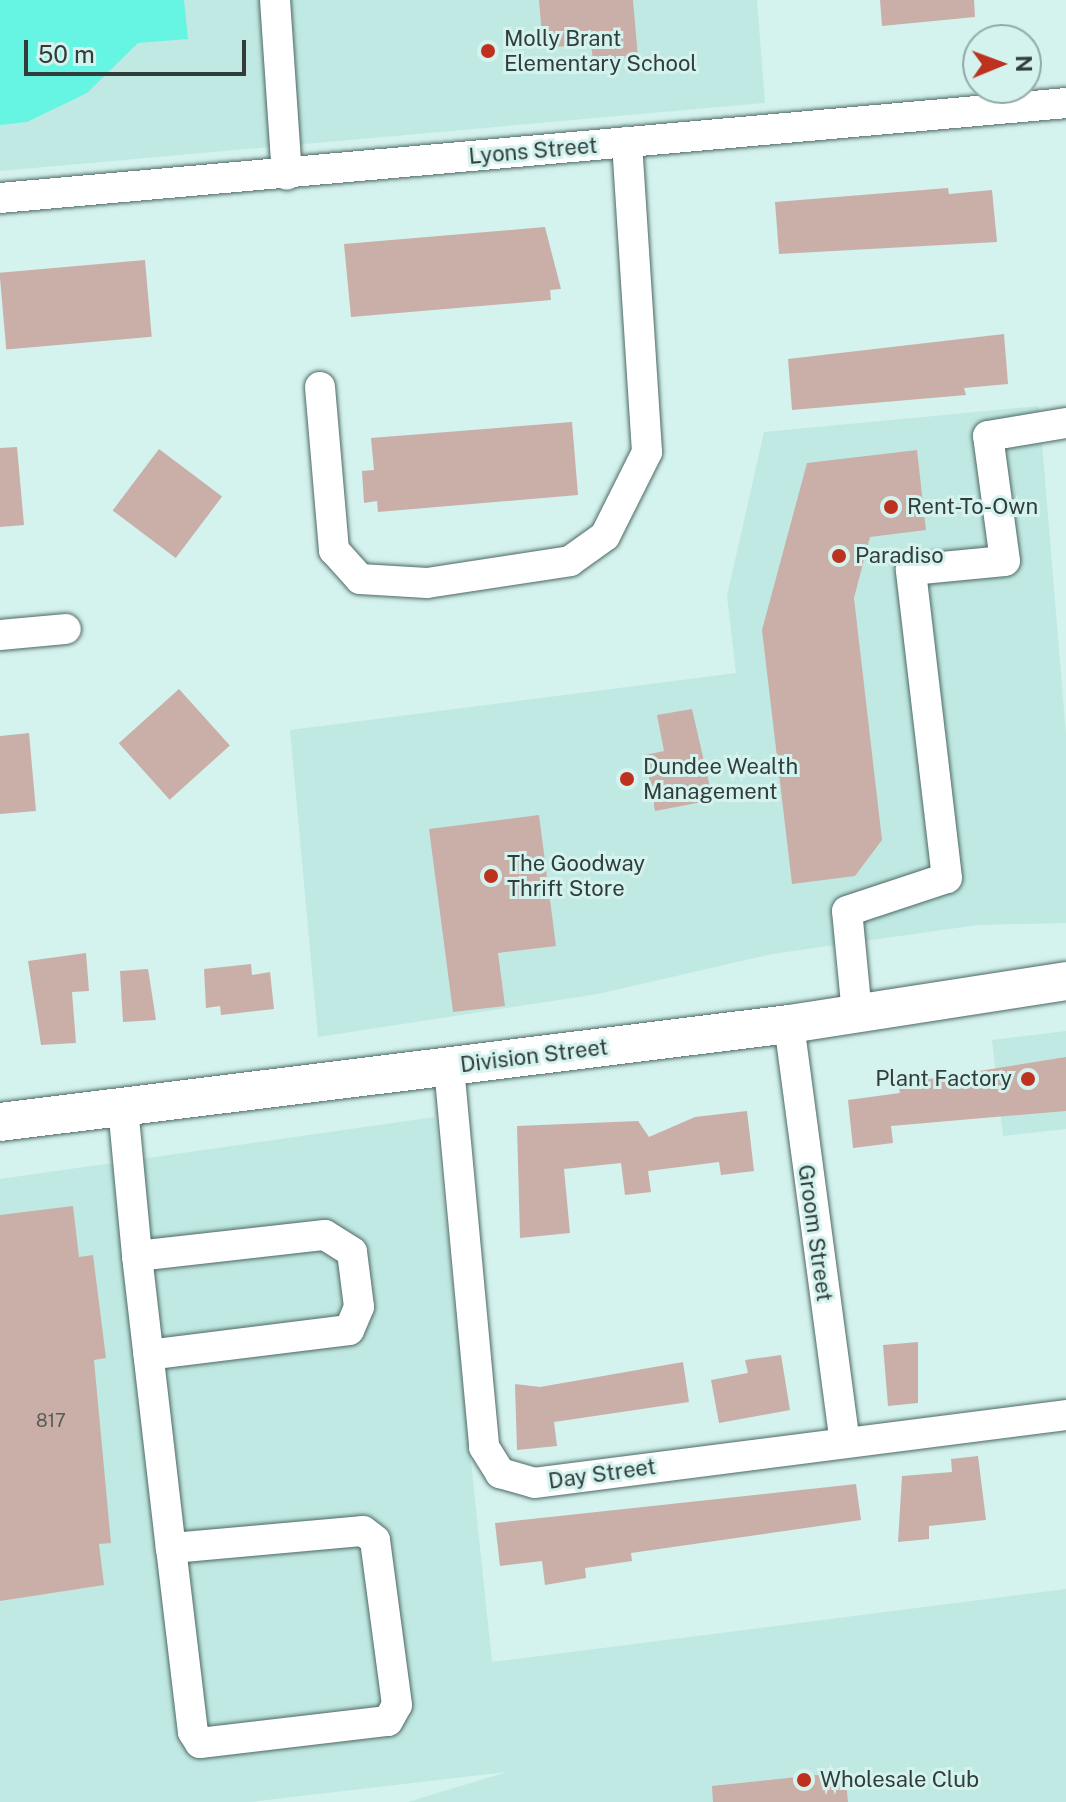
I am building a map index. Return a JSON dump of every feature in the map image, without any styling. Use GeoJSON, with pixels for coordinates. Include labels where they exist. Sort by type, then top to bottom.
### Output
{"type":"FeatureCollection","features":[{"type":"Feature","properties":{"kind":"main road","name":"Division Street"},"geometry":{"type":"LineString","coordinates":[[0,1122],[789,1024],[1066,981]]}},
{"type":"Feature","properties":{"kind":"street"},"geometry":{"type":"LineString","coordinates":[[275,0],[287,175]]}},
{"type":"Feature","properties":{"kind":"street","name":"Lyons Street"},"geometry":{"type":"LineString","coordinates":[[0,198],[287,175],[1066,103]]}},
{"type":"Feature","properties":{"kind":"street"},"geometry":{"type":"LineString","coordinates":[[320,387],[334,550],[360,579],[427,583],[570,561],[605,536],[647,452],[627,142]]}},
{"type":"Feature","properties":{"kind":"street"},"geometry":{"type":"LineString","coordinates":[[857,1014],[847,911],[947,878],[911,570],[1005,561],[988,436],[1066,423]]}},
{"type":"Feature","properties":{"kind":"street"},"geometry":{"type":"LineString","coordinates":[[0,635],[66,629]]}},
{"type":"Feature","properties":{"kind":"street","name":"Groom Street"},"geometry":{"type":"LineString","coordinates":[[789,1024],[845,1442]]}},
{"type":"Feature","properties":{"kind":"street","name":"Day Street"},"geometry":{"type":"LineString","coordinates":[[449,1067],[484,1447],[500,1473],[534,1483],[1066,1415]]}},
{"type":"Feature","properties":{"kind":"street"},"geometry":{"type":"LineString","coordinates":[[123,1107],[171,1548],[200,1743],[388,1721],[397,1705],[375,1540],[363,1531],[171,1548]]}},
{"type":"Feature","properties":{"kind":"street"},"geometry":{"type":"LineString","coordinates":[[137,1256],[325,1235],[352,1252],[359,1307],[349,1330],[149,1355]]}},
{"type":"Feature","properties":{"kind":"shaded area","name":"Molly Brant Elementary School"},"geometry":{"type":"Polygon","coordinates":[[[0,0],[757,0],[765,103],[0,171],[0,0]]]}},
{"type":"Feature","properties":{"kind":"shaded area"},"geometry":{"type":"Polygon","coordinates":[[[1039,406],[1066,735],[1066,923],[978,925],[772,954],[598,994],[318,1037],[290,730],[736,673],[727,596],[764,432],[1039,406]]]}},
{"type":"Feature","properties":{"kind":"shaded area"},"geometry":{"type":"Polygon","coordinates":[[[1066,1031],[1066,1129],[1003,1136],[992,1040],[1066,1031]]]}},
{"type":"Feature","properties":{"kind":"shaded area"},"geometry":{"type":"Polygon","coordinates":[[[435,1117],[492,1662],[1066,1589],[1066,1802],[408,1802],[507,1772],[249,1802],[0,1802],[0,1179],[435,1117]]]}},
{"type":"Feature","properties":{"kind":"green space"},"geometry":{"type":"Polygon","coordinates":[[[0,0],[184,0],[188,39],[138,43],[87,93],[27,122],[0,125],[0,0]]]}},
{"type":"Feature","properties":{"kind":"building","name":"Molly Brant Elementary School"},"geometry":{"type":"Polygon","coordinates":[[[539,0],[633,0],[638,57],[593,61],[591,44],[543,48],[539,0]]]}},
{"type":"Feature","properties":{"kind":"building"},"geometry":{"type":"Polygon","coordinates":[[[880,0],[974,0],[975,17],[882,26],[880,0]]]}},
{"type":"Feature","properties":{"kind":"building"},"geometry":{"type":"Polygon","coordinates":[[[948,188],[949,194],[992,190],[997,242],[779,254],[775,202],[948,188]]]}},
{"type":"Feature","properties":{"kind":"building"},"geometry":{"type":"Polygon","coordinates":[[[545,227],[561,289],[550,290],[551,300],[351,317],[344,244],[545,227]]]}},
{"type":"Feature","properties":{"kind":"building"},"geometry":{"type":"Polygon","coordinates":[[[145,260],[152,337],[6,349],[0,273],[145,260]]]}},
{"type":"Feature","properties":{"kind":"building"},"geometry":{"type":"Polygon","coordinates":[[[1004,334],[1008,384],[964,388],[966,395],[792,410],[788,359],[1004,334]]]}},
{"type":"Feature","properties":{"kind":"building"},"geometry":{"type":"Polygon","coordinates":[[[572,422],[578,495],[378,512],[377,501],[364,503],[362,471],[374,470],[371,438],[572,422]]]}},
{"type":"Feature","properties":{"kind":"building"},"geometry":{"type":"Polygon","coordinates":[[[17,447],[24,525],[0,527],[0,448],[17,447]]]}},
{"type":"Feature","properties":{"kind":"building"},"geometry":{"type":"Polygon","coordinates":[[[159,449],[222,497],[176,558],[113,510],[159,449]]]}},
{"type":"Feature","properties":{"kind":"building"},"geometry":{"type":"Polygon","coordinates":[[[917,450],[926,530],[870,537],[854,598],[882,840],[855,876],[792,884],[762,630],[807,463],[917,450]]]}},
{"type":"Feature","properties":{"kind":"building"},"geometry":{"type":"Polygon","coordinates":[[[179,689],[230,745],[170,800],[119,743],[179,689]]]}},
{"type":"Feature","properties":{"kind":"building"},"geometry":{"type":"Polygon","coordinates":[[[692,709],[713,800],[655,811],[645,755],[664,751],[657,715],[692,709]]]}},
{"type":"Feature","properties":{"kind":"building"},"geometry":{"type":"Polygon","coordinates":[[[29,733],[36,811],[0,814],[0,736],[29,733]]]}},
{"type":"Feature","properties":{"kind":"building","name":"The Goodway Thrift Store"},"geometry":{"type":"Polygon","coordinates":[[[539,815],[556,946],[498,953],[505,1006],[453,1012],[429,829],[539,815]]]}},
{"type":"Feature","properties":{"kind":"building"},"geometry":{"type":"Polygon","coordinates":[[[86,953],[89,991],[72,992],[76,1043],[41,1045],[28,961],[86,953]]]}},
{"type":"Feature","properties":{"kind":"building"},"geometry":{"type":"Polygon","coordinates":[[[251,964],[252,975],[270,972],[274,1009],[221,1015],[220,1006],[206,1008],[204,969],[251,964]]]}},
{"type":"Feature","properties":{"kind":"building"},"geometry":{"type":"Polygon","coordinates":[[[148,969],[156,1020],[123,1022],[120,971],[148,969]]]}},
{"type":"Feature","properties":{"kind":"building"},"geometry":{"type":"Polygon","coordinates":[[[1066,1057],[1066,1111],[891,1126],[893,1143],[853,1148],[848,1100],[900,1093],[898,1084],[1066,1057]]]}},
{"type":"Feature","properties":{"kind":"building"},"geometry":{"type":"Polygon","coordinates":[[[747,1111],[754,1171],[721,1175],[719,1162],[648,1171],[651,1192],[625,1195],[621,1163],[564,1169],[570,1233],[520,1238],[517,1126],[638,1121],[649,1137],[695,1117],[747,1111]]]}},
{"type":"Feature","properties":{"kind":"building"},"geometry":{"type":"Polygon","coordinates":[[[73,1206],[79,1257],[93,1255],[106,1358],[94,1360],[111,1543],[99,1544],[104,1585],[0,1601],[0,1215],[73,1206]]]}},
{"type":"Feature","properties":{"kind":"building"},"geometry":{"type":"Polygon","coordinates":[[[918,1342],[918,1403],[888,1406],[883,1345],[918,1342]]]}},
{"type":"Feature","properties":{"kind":"building"},"geometry":{"type":"Polygon","coordinates":[[[781,1355],[790,1410],[719,1423],[711,1380],[748,1373],[745,1360],[781,1355]]]}},
{"type":"Feature","properties":{"kind":"building"},"geometry":{"type":"Polygon","coordinates":[[[683,1362],[689,1402],[554,1422],[557,1446],[517,1450],[515,1384],[540,1387],[683,1362]]]}},
{"type":"Feature","properties":{"kind":"building"},"geometry":{"type":"Polygon","coordinates":[[[978,1456],[986,1520],[929,1526],[929,1539],[898,1542],[902,1476],[952,1472],[951,1459],[978,1456]]]}},
{"type":"Feature","properties":{"kind":"building"},"geometry":{"type":"Polygon","coordinates":[[[856,1484],[861,1520],[631,1553],[632,1561],[585,1568],[586,1578],[545,1585],[542,1561],[500,1566],[495,1523],[856,1484]]]}},
{"type":"Feature","properties":{"kind":"building","name":"Wholesale Club"},"geometry":{"type":"Polygon","coordinates":[[[845,1772],[848,1802],[713,1802],[712,1786],[845,1772]]]}},
{"type":"Feature","properties":{"kind":"place","name":"Molly Brant Elementary School"},"geometry":{"type":"Point","coordinates":[488,51]}},
{"type":"Feature","properties":{"kind":"place","name":"Rent-To-Own"},"geometry":{"type":"Point","coordinates":[891,507]}},
{"type":"Feature","properties":{"kind":"place","name":"Paradiso"},"geometry":{"type":"Point","coordinates":[839,556]}},
{"type":"Feature","properties":{"kind":"place","name":"Dundee Wealth Management"},"geometry":{"type":"Point","coordinates":[627,779]}},
{"type":"Feature","properties":{"kind":"place","name":"The Goodway Thrift Store"},"geometry":{"type":"Point","coordinates":[491,876]}},
{"type":"Feature","properties":{"kind":"place","name":"Plant Factory"},"geometry":{"type":"Point","coordinates":[1028,1079]}},
{"type":"Feature","properties":{"kind":"place","name":"Wholesale Club"},"geometry":{"type":"Point","coordinates":[804,1780]}}]}
